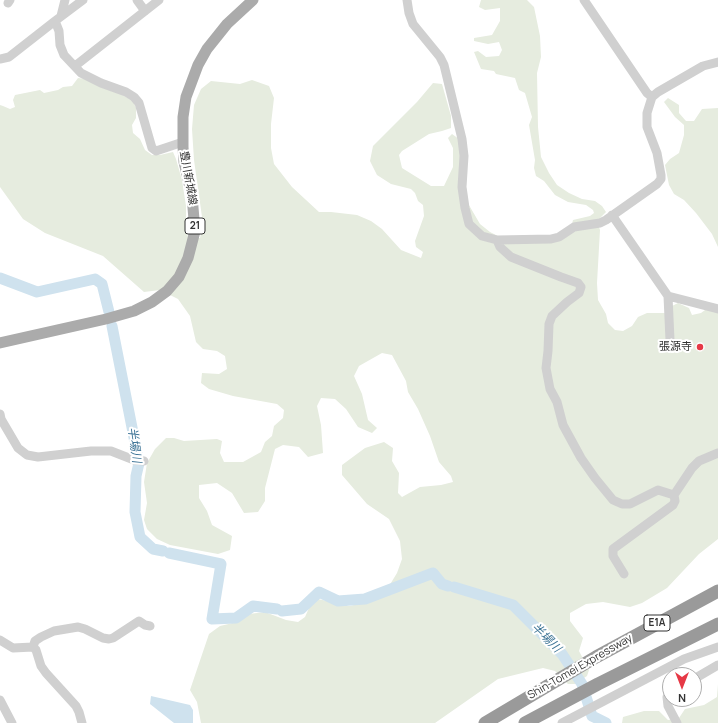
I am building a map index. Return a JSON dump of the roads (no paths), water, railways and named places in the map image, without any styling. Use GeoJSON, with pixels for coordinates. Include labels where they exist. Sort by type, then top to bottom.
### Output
{"type":"FeatureCollection","features":[{"type":"Feature","properties":{"kind":"highway","name":"Shin-Tomei Expressway"},"geometry":{"type":"LineString","coordinates":[[485,723],[596,657],[718,591]]}},
{"type":"Feature","properties":{"kind":"highway","name":"Shin-Tomei Expressway"},"geometry":{"type":"LineString","coordinates":[[525,723],[598,684],[718,624]]}},
{"type":"Feature","properties":{"kind":"main road","name":"豊川新城線"},"geometry":{"type":"LineString","coordinates":[[0,344],[134,311],[152,302],[167,291],[178,278],[188,258],[195,231],[194,210],[184,162],[183,118],[186,97],[198,65],[215,38],[250,1]]}},
{"type":"Feature","properties":{"kind":"street"},"geometry":{"type":"LineString","coordinates":[[65,0],[58,18],[60,45],[64,56],[81,73],[126,92],[134,97],[139,103],[152,148],[156,151],[172,144],[183,142]]}},
{"type":"Feature","properties":{"kind":"street"},"geometry":{"type":"LineString","coordinates":[[0,60],[9,56],[83,0]]}},
{"type":"Feature","properties":{"kind":"street"},"geometry":{"type":"LineString","coordinates":[[137,0],[145,11]]}},
{"type":"Feature","properties":{"kind":"street"},"geometry":{"type":"LineString","coordinates":[[75,66],[159,0]]}},
{"type":"Feature","properties":{"kind":"street"},"geometry":{"type":"LineString","coordinates":[[407,0],[409,13],[413,24],[440,57],[444,65],[462,139],[464,156],[462,187],[469,224],[482,236],[497,240],[551,239],[559,237],[574,227],[600,223],[657,184],[661,179],[657,153],[647,127],[647,113],[652,97],[658,92],[704,66],[718,62]]}},
{"type":"Feature","properties":{"kind":"street"},"geometry":{"type":"LineString","coordinates":[[584,0],[647,93],[652,97]]}},
{"type":"Feature","properties":{"kind":"street"},"geometry":{"type":"LineString","coordinates":[[612,215],[668,296],[670,340]]}},
{"type":"Feature","properties":{"kind":"street"},"geometry":{"type":"LineString","coordinates":[[497,240],[500,247],[510,257],[578,283],[581,287],[579,293],[552,316],[549,324],[546,368],[550,389],[557,402],[563,425],[581,458],[613,500],[622,504],[630,504],[658,490],[674,495]]}},
{"type":"Feature","properties":{"kind":"street"},"geometry":{"type":"LineString","coordinates":[[668,296],[718,309]]}},
{"type":"Feature","properties":{"kind":"street"},"geometry":{"type":"LineString","coordinates":[[0,414],[1,419],[18,448],[27,455],[38,457],[91,451],[111,451],[140,461]]}},
{"type":"Feature","properties":{"kind":"street"},"geometry":{"type":"LineString","coordinates":[[624,574],[613,556],[613,549],[673,505],[675,501],[674,495],[692,468],[699,461],[718,453]]}},
{"type":"Feature","properties":{"kind":"street"},"geometry":{"type":"LineString","coordinates":[[33,647],[35,641],[54,631],[78,627],[103,638],[109,639],[113,638],[139,621],[150,626]]}},
{"type":"Feature","properties":{"kind":"street"},"geometry":{"type":"LineString","coordinates":[[0,640],[13,648],[33,647]]}},
{"type":"Feature","properties":{"kind":"street"},"geometry":{"type":"LineString","coordinates":[[33,647],[36,650],[41,666],[46,673],[76,706],[82,723]]}},
{"type":"Feature","properties":{"kind":"street"},"geometry":{"type":"LineString","coordinates":[[562,723],[684,659],[718,647]]}},
{"type":"Feature","properties":{"kind":"street"},"geometry":{"type":"LineString","coordinates":[[702,674],[718,665]]}},
{"type":"Feature","properties":{"kind":"street"},"geometry":{"type":"LineString","coordinates":[[0,700],[12,723]]}},
{"type":"Feature","properties":{"kind":"street"},"geometry":{"type":"LineString","coordinates":[[669,707],[677,723]]}},
{"type":"Feature","properties":{"kind":"water"},"geometry":{"type":"Polygon","coordinates":[[[151,696],[190,705],[193,710],[193,723],[174,723],[150,704],[151,696]]]}},
{"type":"Feature","properties":{"kind":"waterway","name":"半場川"},"geometry":{"type":"LineString","coordinates":[[0,278],[37,292],[95,279],[102,284],[109,312]]}},
{"type":"Feature","properties":{"kind":"waterway","name":"半場川"},"geometry":{"type":"LineString","coordinates":[[112,326],[139,463],[136,476],[135,512],[140,537],[153,549],[163,551]]}},
{"type":"Feature","properties":{"kind":"waterway","name":"半場川"},"geometry":{"type":"LineString","coordinates":[[169,553],[221,564],[212,619],[236,618],[253,606],[277,609]]}},
{"type":"Feature","properties":{"kind":"waterway","name":"半場川"},"geometry":{"type":"LineString","coordinates":[[282,611],[301,609],[319,592],[338,601],[365,599],[433,573],[442,584],[448,586]]}},
{"type":"Feature","properties":{"kind":"waterway","name":"半場川"},"geometry":{"type":"LineString","coordinates":[[454,587],[513,605],[562,654],[582,684],[592,716],[606,723]]}},
{"type":"Feature","properties":{"kind":"place","name":"張源寺"},"geometry":{"type":"Point","coordinates":[700,347]}}]}
